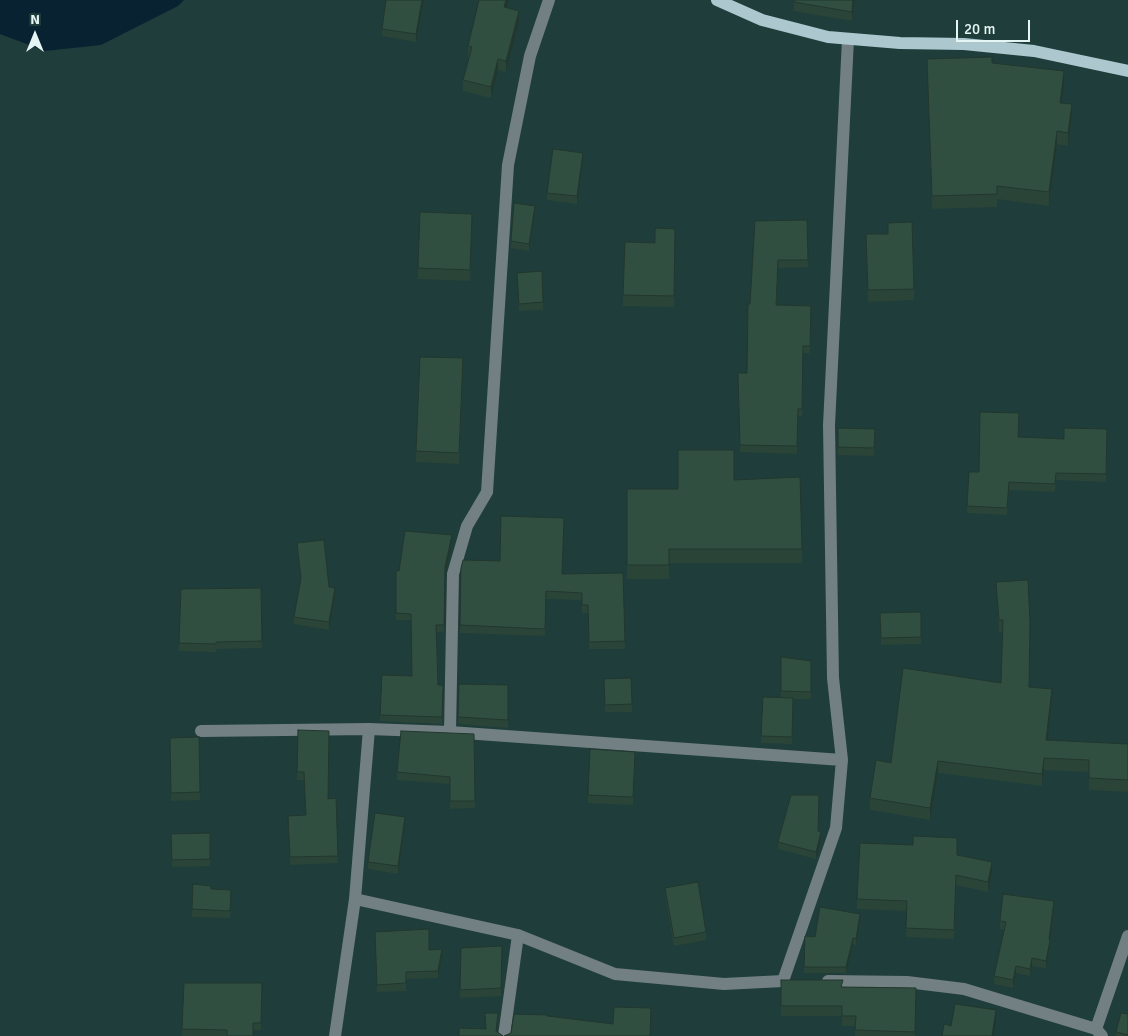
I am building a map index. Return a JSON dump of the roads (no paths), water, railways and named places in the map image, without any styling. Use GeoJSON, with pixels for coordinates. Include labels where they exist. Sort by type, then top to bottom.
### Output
{"type":"FeatureCollection","features":[{"type":"Feature","properties":{"kind":"main road"},"geometry":{"type":"LineString","coordinates":[[717,0],[762,20],[828,37],[964,44],[1034,51],[1128,71]]}},
{"type":"Feature","properties":{"kind":"street"},"geometry":{"type":"LineString","coordinates":[[450,732],[452,574],[467,526],[487,492],[508,165],[530,56],[549,0]]}},
{"type":"Feature","properties":{"kind":"street"},"geometry":{"type":"LineString","coordinates":[[355,900],[518,935],[615,974],[724,984],[788,981],[836,828],[842,760],[833,678],[829,425],[848,39]]}},
{"type":"Feature","properties":{"kind":"street"},"geometry":{"type":"LineString","coordinates":[[335,1036],[355,900],[368,729]]}},
{"type":"Feature","properties":{"kind":"street"},"geometry":{"type":"LineString","coordinates":[[201,731],[368,729],[450,732],[842,760]]}},
{"type":"Feature","properties":{"kind":"street"},"geometry":{"type":"LineString","coordinates":[[504,1036],[518,935]]}},
{"type":"Feature","properties":{"kind":"street"},"geometry":{"type":"LineString","coordinates":[[811,981],[907,982],[964,989],[1099,1032],[1128,936]]}},
{"type":"Feature","properties":{"kind":"water"},"geometry":{"type":"Polygon","coordinates":[[[0,0],[184,0],[178,6],[101,45],[45,51],[0,34],[0,0]]]}}]}
